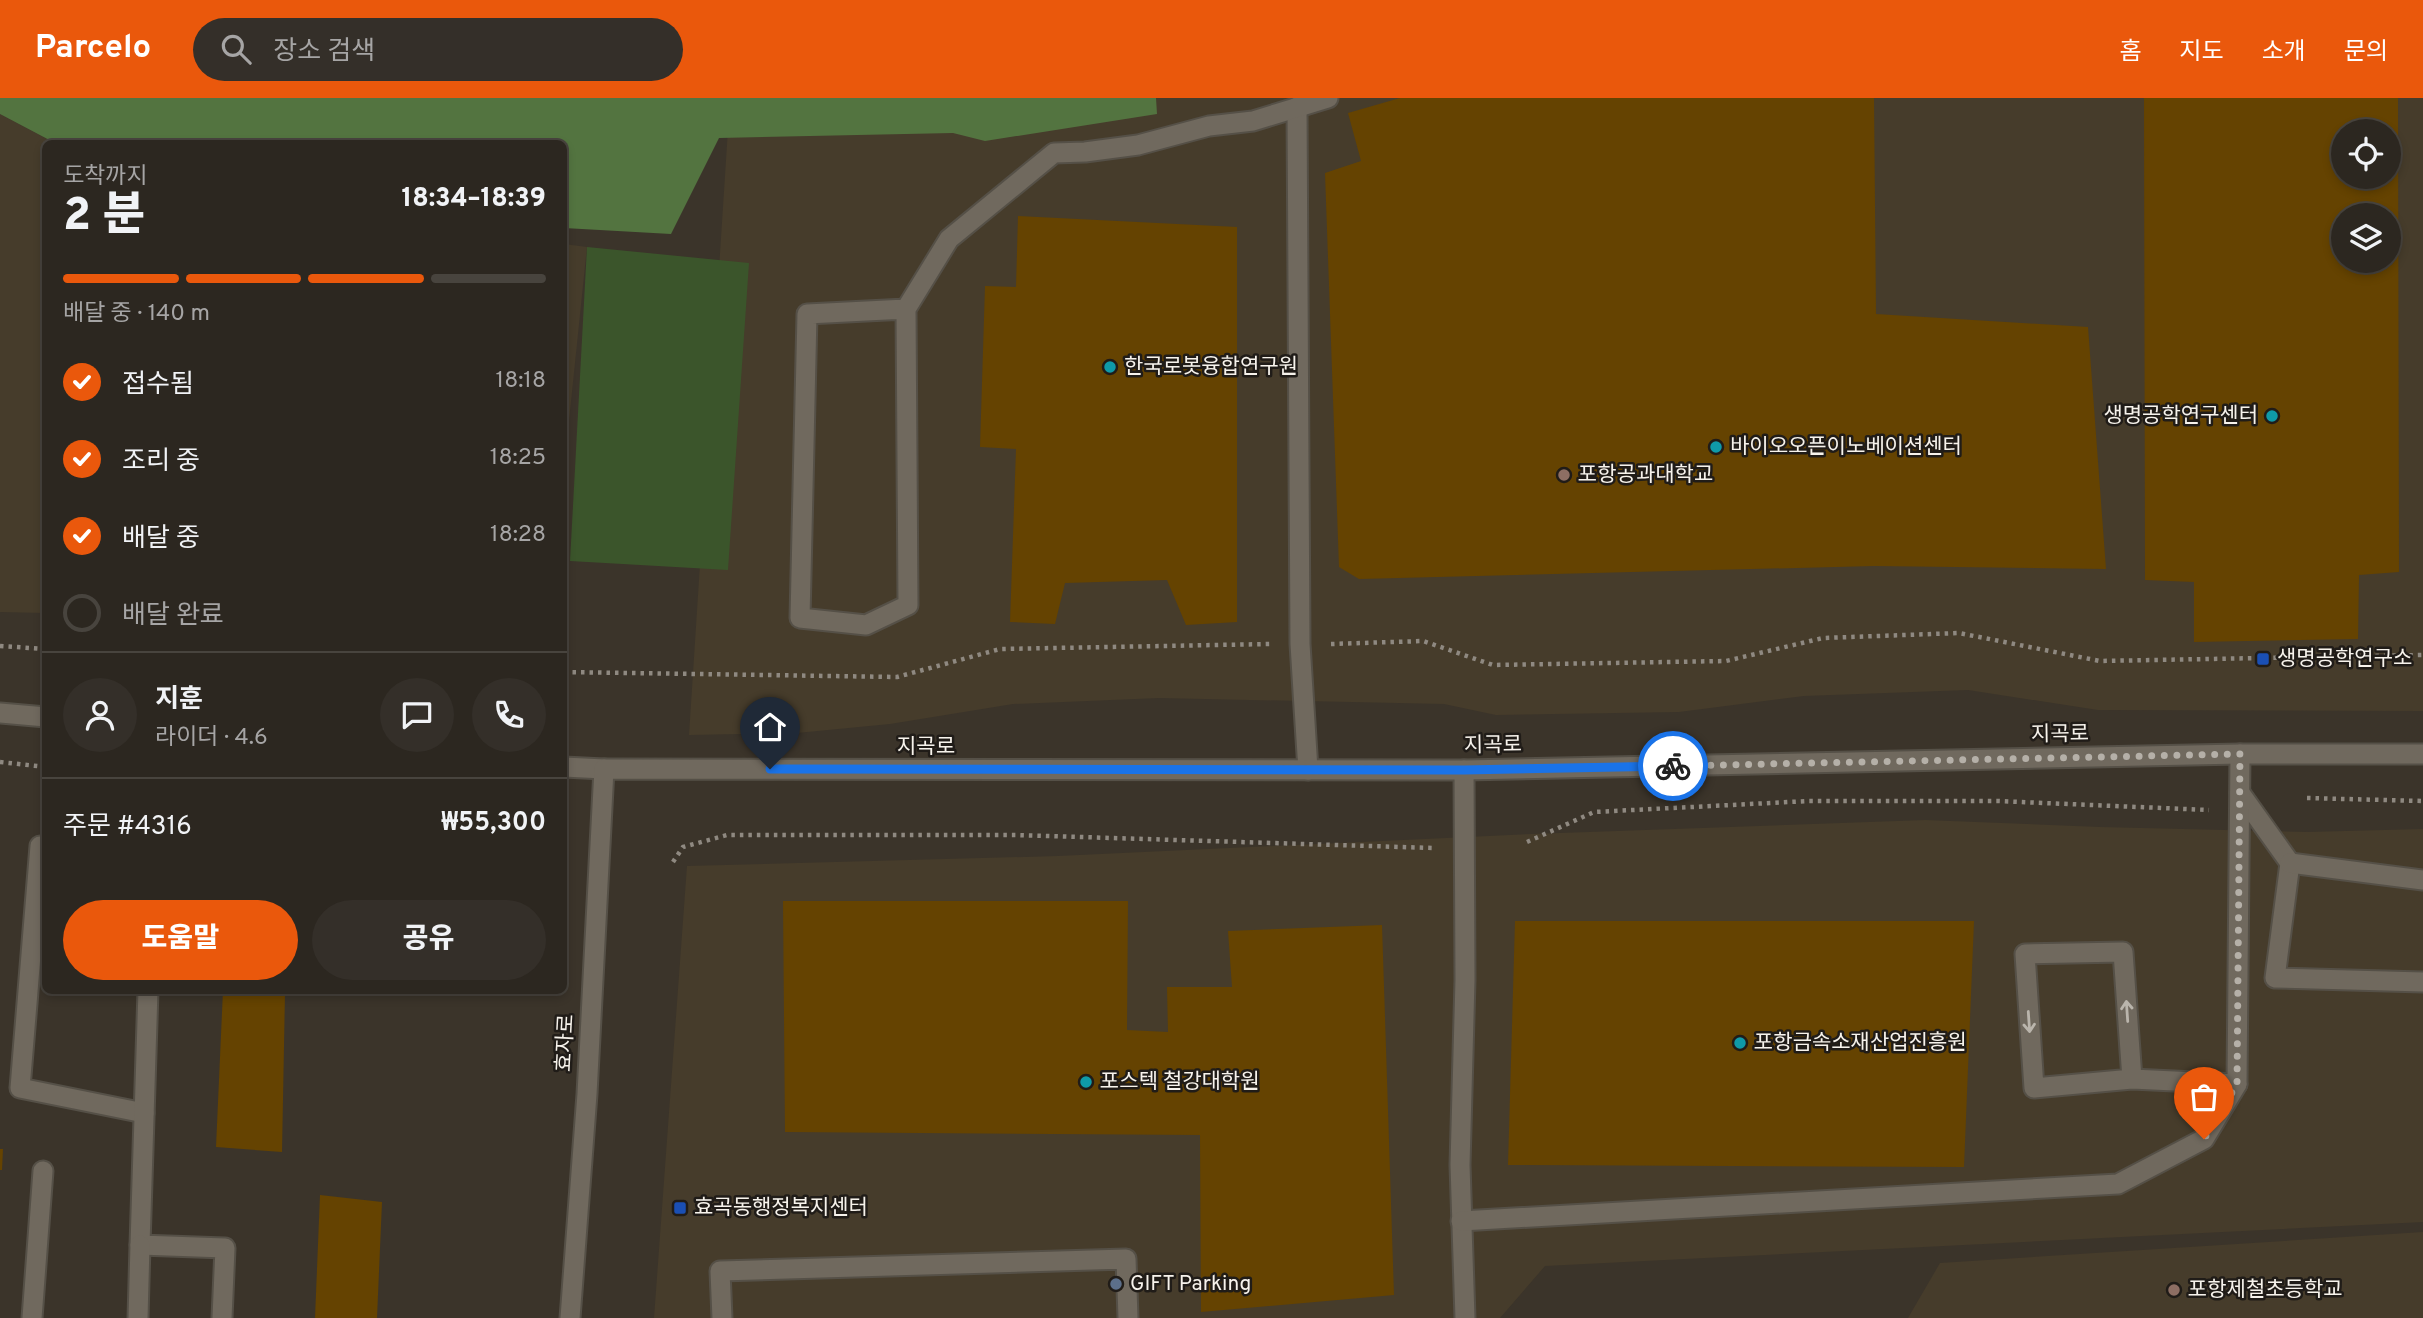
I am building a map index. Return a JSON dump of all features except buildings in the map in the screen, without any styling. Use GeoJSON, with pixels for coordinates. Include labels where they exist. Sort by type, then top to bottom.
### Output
{"type":"FeatureCollection","features":[{"type":"Feature","properties":{"kind":"street"},"geometry":{"type":"LineString","coordinates":[[906,309],[807,314],[800,618],[866,625],[908,605],[906,309],[948,239],[1054,153],[1138,145],[1209,126],[1253,121],[1328,98]]}},
{"type":"Feature","properties":{"kind":"street"},"geometry":{"type":"LineString","coordinates":[[1297,107],[1300,643],[1308,771]]}},
{"type":"Feature","properties":{"kind":"street"},"geometry":{"type":"LineString","coordinates":[[0,713],[42,717]]}},
{"type":"Feature","properties":{"kind":"street"},"geometry":{"type":"LineString","coordinates":[[1461,1221],[2118,1184],[2204,1139],[2237,1084],[2240,754]]}},
{"type":"Feature","properties":{"kind":"street","name":"지곡로"},"geometry":{"type":"LineString","coordinates":[[567,767],[1464,770],[2240,754],[2423,754]]}},
{"type":"Feature","properties":{"kind":"street","name":"효자로"},"geometry":{"type":"LineString","coordinates":[[569,1318],[587,1094],[604,769]]}},
{"type":"Feature","properties":{"kind":"street"},"geometry":{"type":"LineString","coordinates":[[1464,770],[1465,980],[1460,1165],[1465,1318]]}},
{"type":"Feature","properties":{"kind":"street"},"geometry":{"type":"LineString","coordinates":[[2240,793],[2290,863],[2275,978],[2423,982]]}},
{"type":"Feature","properties":{"kind":"street"},"geometry":{"type":"LineString","coordinates":[[40,846],[37,966],[20,1088],[144,1113]]}},
{"type":"Feature","properties":{"kind":"street"},"geometry":{"type":"LineString","coordinates":[[2290,863],[2423,880]]}},
{"type":"Feature","properties":{"kind":"street"},"geometry":{"type":"LineString","coordinates":[[2132,1079],[2123,952],[2025,954],[2034,1088],[2132,1079],[2237,1084]]}},
{"type":"Feature","properties":{"kind":"street"},"geometry":{"type":"LineString","coordinates":[[138,1318],[148,994]]}},
{"type":"Feature","properties":{"kind":"street"},"geometry":{"type":"LineString","coordinates":[[33,1318],[43,1171]]}},
{"type":"Feature","properties":{"kind":"street"},"geometry":{"type":"LineString","coordinates":[[140,1245],[225,1248],[222,1318]]}},
{"type":"Feature","properties":{"kind":"street"},"geometry":{"type":"LineString","coordinates":[[722,1318],[720,1271],[1126,1259],[1128,1318]]}},
{"type":"Feature","properties":{"kind":"path"},"geometry":{"type":"LineString","coordinates":[[567,672],[897,677],[1000,649],[1423,640],[1493,665],[1726,661],[1823,638],[1959,632],[2100,661],[2423,656]]}},
{"type":"Feature","properties":{"kind":"path"},"geometry":{"type":"LineString","coordinates":[[0,646],[42,649]]}},
{"type":"Feature","properties":{"kind":"path"},"geometry":{"type":"LineString","coordinates":[[0,762],[42,767]]}},
{"type":"Feature","properties":{"kind":"path"},"geometry":{"type":"LineString","coordinates":[[2307,798],[2423,801]]}},
{"type":"Feature","properties":{"kind":"path"},"geometry":{"type":"LineString","coordinates":[[1527,842],[1594,812],[1809,801],[1997,801],[2219,811]]}},
{"type":"Feature","properties":{"kind":"path"},"geometry":{"type":"LineString","coordinates":[[673,862],[683,847],[727,835],[1016,835],[1444,848]]}},
{"type":"Feature","properties":{"kind":"shaded area","name":"포항공과대학교"},"geometry":{"type":"Polygon","coordinates":[[[730,98],[2423,98],[2423,711],[2098,710],[1968,690],[1804,696],[1679,712],[1496,715],[1444,704],[1159,698],[1013,704],[890,724],[797,733],[689,735],[730,98]]]}},
{"type":"Feature","properties":{"kind":"shaded area"},"geometry":{"type":"Polygon","coordinates":[[[0,114],[49,140],[42,140],[42,613],[0,612],[0,114]]]}},
{"type":"Feature","properties":{"kind":"shaded area"},"geometry":{"type":"Polygon","coordinates":[[[567,244],[587,247],[567,440],[567,244]]]}},
{"type":"Feature","properties":{"kind":"shaded area"},"geometry":{"type":"Polygon","coordinates":[[[1925,820],[2307,832],[2423,829],[2423,1222],[1545,1266],[1500,1318],[654,1318],[687,866],[1058,856],[1532,834],[1925,820]]]}},
{"type":"Feature","properties":{"kind":"shaded area","name":"포항제철초등학교"},"geometry":{"type":"Polygon","coordinates":[[[2423,1232],[2423,1318],[1908,1318],[1940,1263],[2423,1232]]]}},
{"type":"Feature","properties":{"kind":"green space"},"geometry":{"type":"Polygon","coordinates":[[[0,98],[1156,98],[1157,114],[985,141],[953,133],[719,138],[671,234],[567,228],[567,140],[49,140],[0,114],[0,98]]]}},
{"type":"Feature","properties":{"kind":"green space"},"geometry":{"type":"Polygon","coordinates":[[[587,247],[749,263],[728,570],[570,561],[587,247]]]}},
{"type":"Feature","properties":{"kind":"way so far"},"geometry":{"type":"LineString","coordinates":[[1673,766],[2240,754],[2237,1084],[2204,1139]]}},
{"type":"Feature","properties":{"kind":"place","name":"한국로봇융합연구원"},"geometry":{"type":"Point","coordinates":[1110,367]}},
{"type":"Feature","properties":{"kind":"place","name":"생명공학연구센터"},"geometry":{"type":"Point","coordinates":[2272,416]}},
{"type":"Feature","properties":{"kind":"place","name":"바이오오픈이노베이션센터"},"geometry":{"type":"Point","coordinates":[1716,447]}},
{"type":"Feature","properties":{"kind":"place","name":"포항공과대학교"},"geometry":{"type":"Point","coordinates":[1564,475]}},
{"type":"Feature","properties":{"kind":"place","name":"생명공학연구소"},"geometry":{"type":"Point","coordinates":[2263,659]}},
{"type":"Feature","properties":{"kind":"place","name":"포항금속소재산업진흥원"},"geometry":{"type":"Point","coordinates":[1740,1043]}},
{"type":"Feature","properties":{"kind":"place","name":"포스텍 철강대학원"},"geometry":{"type":"Point","coordinates":[1086,1082]}},
{"type":"Feature","properties":{"kind":"place","name":"효곡동행정복지센터"},"geometry":{"type":"Point","coordinates":[680,1208]}},
{"type":"Feature","properties":{"kind":"place","name":"GIFT Parking"},"geometry":{"type":"Point","coordinates":[1116,1284]}},
{"type":"Feature","properties":{"kind":"place","name":"포항제철초등학교"},"geometry":{"type":"Point","coordinates":[2174,1290]}},
{"type":"Feature","properties":{"kind":"route"},"geometry":{"type":"LineString","coordinates":[[770,769],[1308,771],[1673,766]]}}]}
